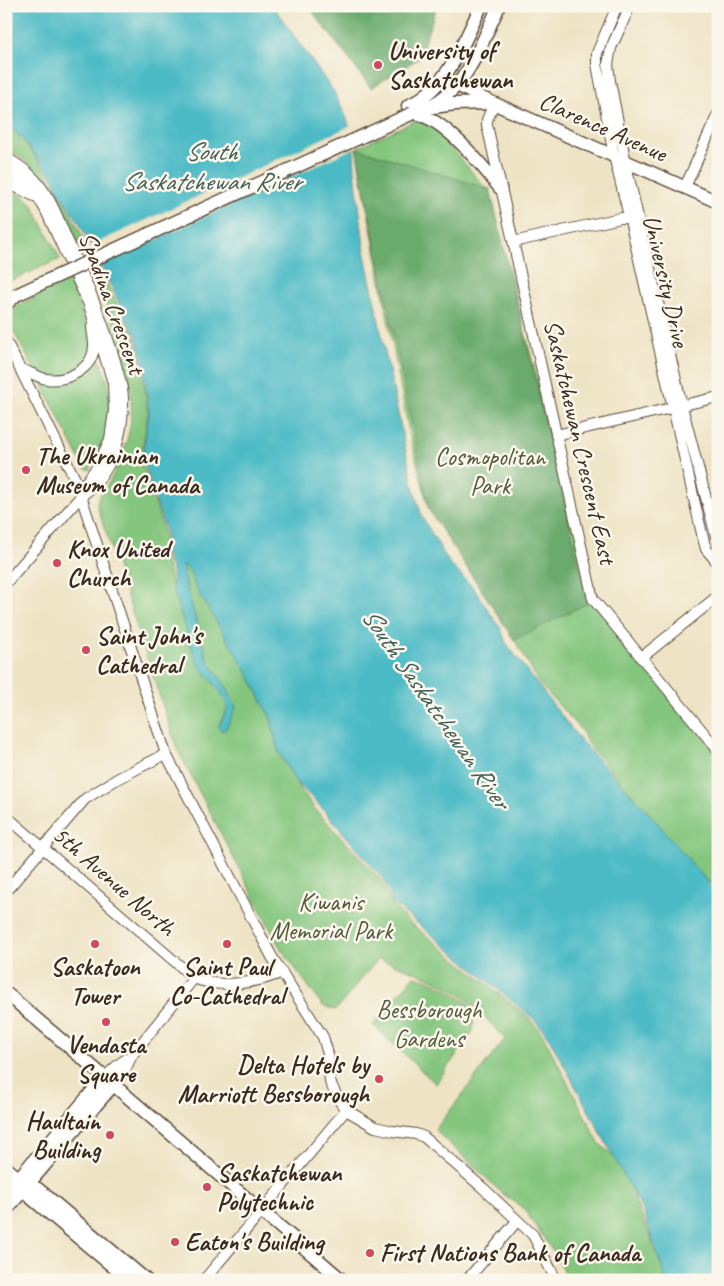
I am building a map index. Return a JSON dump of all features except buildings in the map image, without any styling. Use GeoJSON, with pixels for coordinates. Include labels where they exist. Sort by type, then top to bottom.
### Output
{"type":"FeatureCollection","features":[{"type":"Feature","properties":{"kind":"main road"},"geometry":{"type":"LineString","coordinates":[[415,109],[421,100],[444,78],[481,6]]}},
{"type":"Feature","properties":{"kind":"main road"},"geometry":{"type":"LineString","coordinates":[[10,295],[415,109],[440,101],[458,86],[468,71],[499,6]]}},
{"type":"Feature","properties":{"kind":"main road","name":"Clarence Avenue"},"geometry":{"type":"LineString","coordinates":[[444,78],[494,103],[718,202]]}},
{"type":"Feature","properties":{"kind":"main road"},"geometry":{"type":"LineString","coordinates":[[415,109],[456,104],[494,103]]}},
{"type":"Feature","properties":{"kind":"main road"},"geometry":{"type":"LineString","coordinates":[[415,109],[439,124],[465,148],[500,188]]}},
{"type":"Feature","properties":{"kind":"main road"},"geometry":{"type":"LineString","coordinates":[[6,993],[342,1280]]}},
{"type":"Feature","properties":{"kind":"main road"},"geometry":{"type":"LineString","coordinates":[[6,1210],[23,1182],[108,1082]]}},
{"type":"Feature","properties":{"kind":"main road"},"geometry":{"type":"LineString","coordinates":[[6,1168],[23,1182],[38,1188],[146,1280]]}},
{"type":"Feature","properties":{"kind":"main road"},"geometry":{"type":"LineString","coordinates":[[6,1193],[23,1182]]}},
{"type":"Feature","properties":{"kind":"main road"},"geometry":{"type":"LineString","coordinates":[[23,1182],[30,1196],[129,1280]]}},
{"type":"Feature","properties":{"kind":"street","name":"University Drive"},"geometry":{"type":"LineString","coordinates":[[617,6],[597,53],[597,64],[614,156],[634,215]]}},
{"type":"Feature","properties":{"kind":"street","name":"University Drive"},"geometry":{"type":"LineString","coordinates":[[630,6],[611,48],[608,64],[610,81],[634,215],[678,407],[702,534],[706,548],[718,563]]}},
{"type":"Feature","properties":{"kind":"street","name":"Saskatchewan Crescent East"},"geometry":{"type":"LineString","coordinates":[[494,103],[486,120],[487,125],[594,599],[718,750]]}},
{"type":"Feature","properties":{"kind":"street"},"geometry":{"type":"LineString","coordinates":[[685,188],[718,114]]}},
{"type":"Feature","properties":{"kind":"street","name":"Spadina Crescent"},"geometry":{"type":"LineString","coordinates":[[6,158],[28,171],[46,194],[97,307],[109,340],[122,388],[122,418],[119,437],[113,454],[106,470],[91,489],[81,496]]}},
{"type":"Feature","properties":{"kind":"street","name":"Spadina Crescent"},"geometry":{"type":"LineString","coordinates":[[6,167],[33,189],[40,199],[89,305],[113,383],[114,411],[110,439],[97,467],[86,482],[81,496]]}},
{"type":"Feature","properties":{"kind":"street"},"geometry":{"type":"LineString","coordinates":[[6,182],[40,199]]}},
{"type":"Feature","properties":{"kind":"street"},"geometry":{"type":"LineString","coordinates":[[513,242],[634,215]]}},
{"type":"Feature","properties":{"kind":"street"},"geometry":{"type":"LineString","coordinates":[[21,369],[45,379],[65,379],[77,374],[89,360],[94,347],[89,305]]}},
{"type":"Feature","properties":{"kind":"street"},"geometry":{"type":"LineString","coordinates":[[6,341],[75,479],[166,754],[282,972],[323,1037],[328,1054],[330,1082],[338,1099],[346,1110],[374,1127],[408,1132],[424,1137],[483,1188],[533,1235],[556,1280]]}},
{"type":"Feature","properties":{"kind":"street"},"geometry":{"type":"LineString","coordinates":[[556,436],[718,398]]}},
{"type":"Feature","properties":{"kind":"street","name":"University Drive"},"geometry":{"type":"LineString","coordinates":[[678,407],[718,544]]}},
{"type":"Feature","properties":{"kind":"street"},"geometry":{"type":"LineString","coordinates":[[6,583],[81,496]]}},
{"type":"Feature","properties":{"kind":"street"},"geometry":{"type":"LineString","coordinates":[[641,658],[718,596]]}},
{"type":"Feature","properties":{"kind":"street"},"geometry":{"type":"LineString","coordinates":[[6,891],[64,823],[93,793],[117,778],[166,754]]}},
{"type":"Feature","properties":{"kind":"street","name":"5th Avenue North"},"geometry":{"type":"LineString","coordinates":[[6,816],[194,978]]}},
{"type":"Feature","properties":{"kind":"street"},"geometry":{"type":"LineString","coordinates":[[108,1082],[119,1064],[132,1056],[194,978],[204,983],[213,984],[269,979],[282,972]]}},
{"type":"Feature","properties":{"kind":"street"},"geometry":{"type":"LineString","coordinates":[[204,1280],[346,1110]]}},
{"type":"Feature","properties":{"kind":"street"},"geometry":{"type":"LineString","coordinates":[[467,1280],[517,1221]]}},
{"type":"Feature","properties":{"kind":"green space"},"geometry":{"type":"Polygon","coordinates":[[[308,6],[437,6],[419,58],[371,88],[308,6]]]}},
{"type":"Feature","properties":{"kind":"green space"},"geometry":{"type":"Polygon","coordinates":[[[6,119],[30,149],[51,180],[87,246],[81,249],[61,204],[44,180],[21,158],[6,149],[6,119]]]}},
{"type":"Feature","properties":{"kind":"green space","name":"Cosmopolitan Park"},"geometry":{"type":"Polygon","coordinates":[[[414,121],[427,121],[489,192],[594,600],[718,754],[718,890],[668,844],[662,829],[587,743],[582,731],[539,683],[507,626],[429,510],[409,432],[356,148],[414,121]]]}},
{"type":"Feature","properties":{"kind":"green space","name":"Cosmopolitan Park"},"geometry":{"type":"Polygon","coordinates":[[[356,148],[490,189],[588,603],[514,640],[429,510],[356,148]]]}},
{"type":"Feature","properties":{"kind":"green space"},"geometry":{"type":"Polygon","coordinates":[[[6,186],[22,195],[32,204],[60,259],[6,283],[6,186]]]}},
{"type":"Feature","properties":{"kind":"green space","name":"Kiwanis Memorial Park"},"geometry":{"type":"Polygon","coordinates":[[[98,265],[123,317],[134,334],[141,363],[148,413],[143,445],[143,467],[149,482],[147,492],[155,502],[164,534],[164,552],[173,590],[197,663],[221,692],[228,707],[219,725],[236,708],[227,688],[208,661],[182,565],[187,567],[246,670],[271,719],[278,751],[295,781],[315,809],[380,879],[393,905],[408,921],[526,1015],[544,1037],[599,1143],[617,1160],[634,1194],[653,1247],[669,1280],[568,1280],[553,1251],[527,1211],[502,1193],[435,1130],[505,1039],[465,999],[430,978],[378,959],[336,1010],[323,1006],[281,949],[177,749],[97,505],[98,498],[109,483],[120,459],[127,440],[131,420],[131,399],[123,354],[93,271],[98,265]]]}},
{"type":"Feature","properties":{"kind":"green space"},"geometry":{"type":"Polygon","coordinates":[[[70,280],[109,385],[110,412],[105,438],[90,470],[84,468],[10,325],[10,318],[16,306],[70,280]]]}},
{"type":"Feature","properties":{"kind":"green space","name":"Bessborough Gardens"},"geometry":{"type":"Polygon","coordinates":[[[414,976],[453,993],[474,1008],[473,1031],[436,1084],[373,1025],[414,976]]]}},
{"type":"Feature","properties":{"kind":"water","name":"South Saskatchewan River"},"geometry":{"type":"Polygon","coordinates":[[[6,6],[273,6],[334,92],[353,136],[355,171],[365,255],[414,490],[422,517],[450,564],[472,586],[501,629],[506,643],[581,741],[650,814],[718,894],[718,1280],[666,1280],[643,1211],[549,1038],[534,1019],[394,904],[383,879],[320,806],[295,781],[278,751],[271,719],[246,670],[198,592],[187,567],[182,565],[208,661],[227,688],[236,708],[226,729],[221,731],[219,726],[228,707],[221,692],[197,663],[173,590],[172,571],[166,554],[166,533],[155,498],[148,492],[151,482],[145,467],[144,445],[149,413],[143,363],[136,334],[125,317],[80,224],[59,192],[53,178],[24,141],[6,122],[6,6]]]}},
{"type":"Feature","properties":{"kind":"pier"},"geometry":{"type":"Polygon","coordinates":[[[352,125],[356,147],[98,266],[88,247],[352,125]]]}},
{"type":"Feature","properties":{"kind":"place","name":"University of Saskatchewan"},"geometry":{"type":"Point","coordinates":[378,65]}},
{"type":"Feature","properties":{"kind":"place","name":"The Ukrainian Museum of Canada"},"geometry":{"type":"Point","coordinates":[26,470]}},
{"type":"Feature","properties":{"kind":"place","name":"Knox United Church"},"geometry":{"type":"Point","coordinates":[57,563]}},
{"type":"Feature","properties":{"kind":"place","name":"Saint John's Cathedral"},"geometry":{"type":"Point","coordinates":[86,650]}},
{"type":"Feature","properties":{"kind":"place","name":"Saskatoon Tower"},"geometry":{"type":"Point","coordinates":[95,944]}},
{"type":"Feature","properties":{"kind":"place","name":"Saint Paul Co-Cathedral"},"geometry":{"type":"Point","coordinates":[227,944]}},
{"type":"Feature","properties":{"kind":"place","name":"Vendasta Square"},"geometry":{"type":"Point","coordinates":[106,1022]}},
{"type":"Feature","properties":{"kind":"place","name":"Delta Hotels by Marriott Bessborough"},"geometry":{"type":"Point","coordinates":[379,1079]}},
{"type":"Feature","properties":{"kind":"place","name":"Haultain Building"},"geometry":{"type":"Point","coordinates":[110,1135]}},
{"type":"Feature","properties":{"kind":"place","name":"Saskatchewan Polytechnic"},"geometry":{"type":"Point","coordinates":[207,1187]}},
{"type":"Feature","properties":{"kind":"place","name":"Eaton's Building"},"geometry":{"type":"Point","coordinates":[175,1242]}},
{"type":"Feature","properties":{"kind":"place","name":"First Nations Bank of Canada"},"geometry":{"type":"Point","coordinates":[370,1253]}}]}
